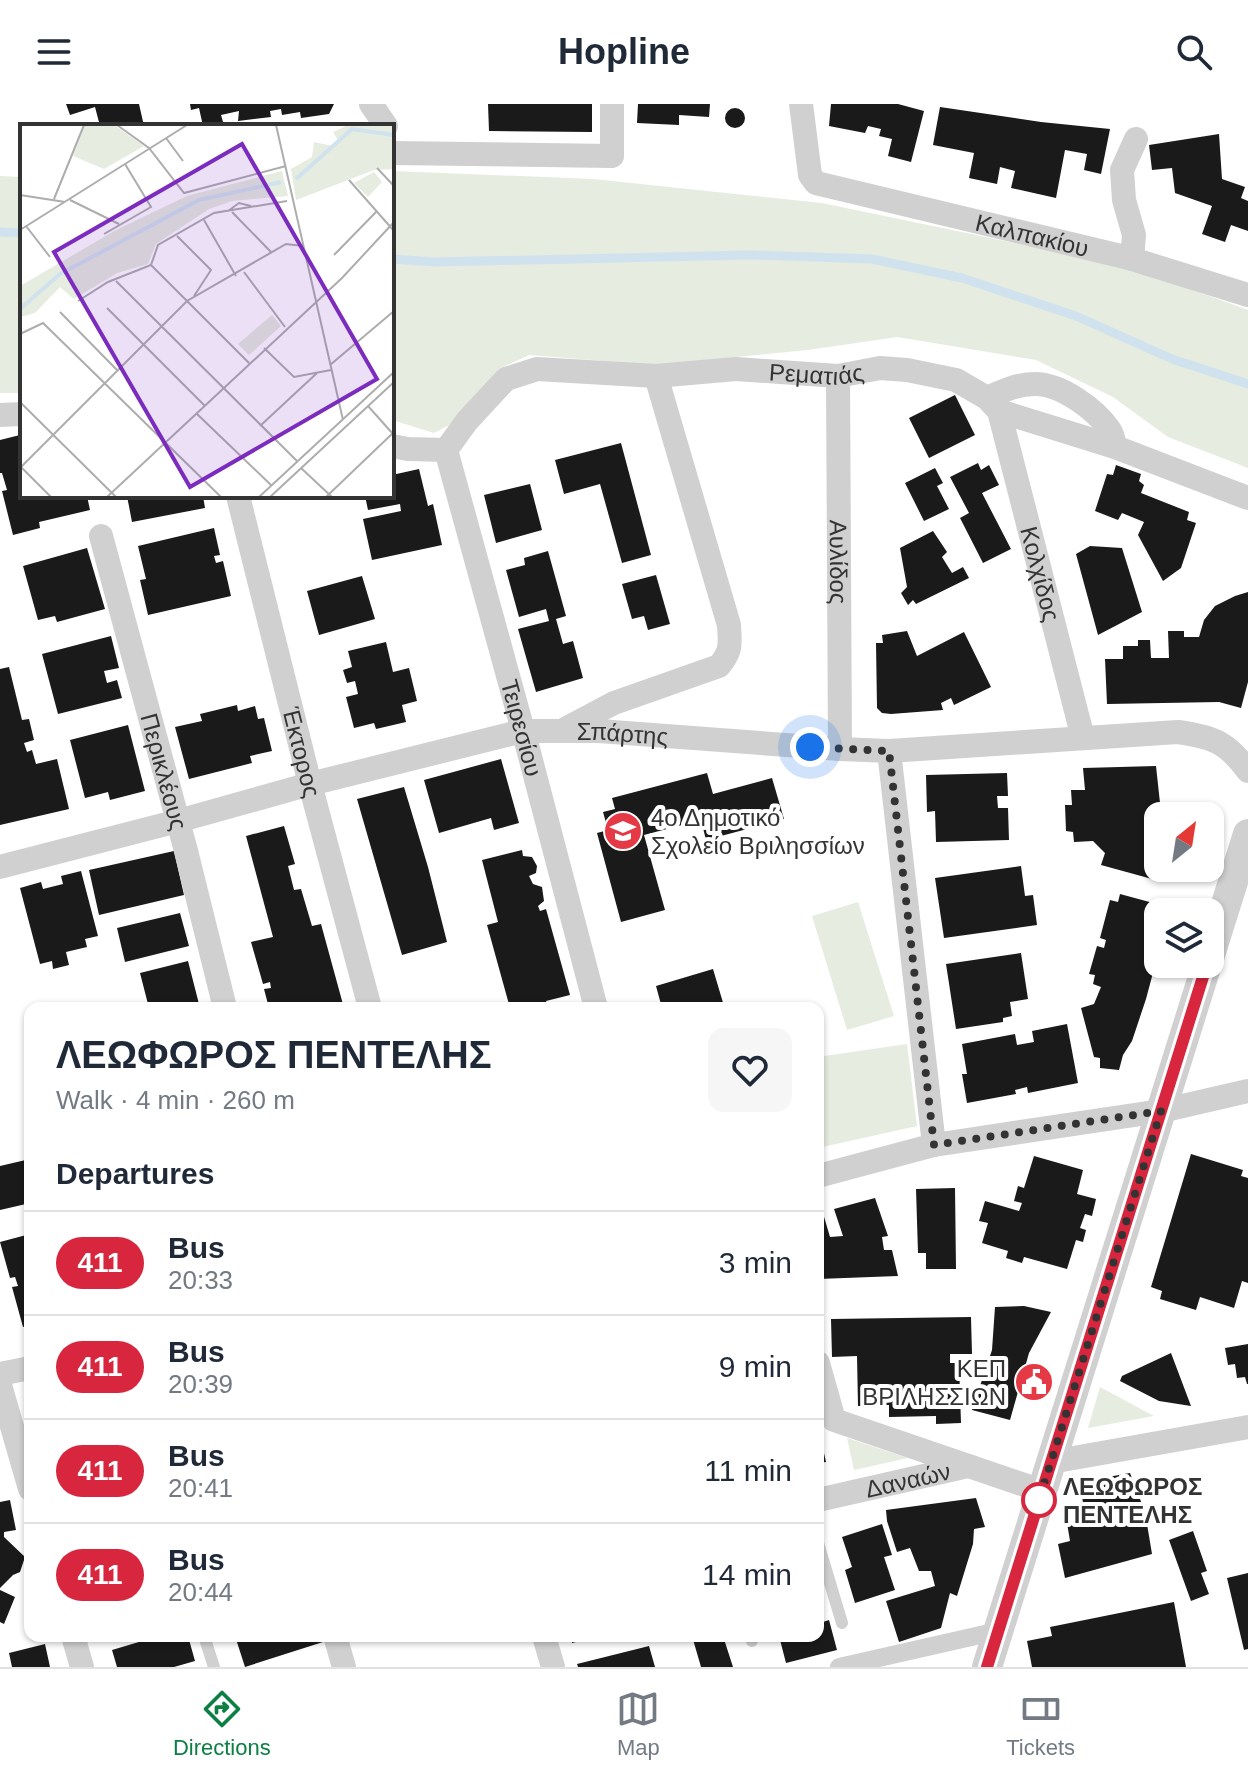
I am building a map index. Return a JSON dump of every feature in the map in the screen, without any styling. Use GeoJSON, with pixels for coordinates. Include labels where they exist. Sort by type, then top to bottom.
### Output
{"type":"FeatureCollection","features":[{"type":"Feature","properties":{"kind":"street"},"geometry":{"type":"LineString","coordinates":[[371,104],[385,124]]}},
{"type":"Feature","properties":{"kind":"street"},"geometry":{"type":"LineString","coordinates":[[395,147],[612,156],[612,104]]}},
{"type":"Feature","properties":{"kind":"street","name":"Καλπακίου"},"geometry":{"type":"LineString","coordinates":[[801,104],[810,175],[816,183],[1132,259],[1248,295]]}},
{"type":"Feature","properties":{"kind":"street"},"geometry":{"type":"LineString","coordinates":[[1132,259],[1134,235],[1124,200],[1122,170],[1136,139]]}},
{"type":"Feature","properties":{"kind":"street","name":"Ρεματιάς"},"geometry":{"type":"LineString","coordinates":[[446,450],[467,421],[506,379],[537,369],[656,376],[736,369],[838,376],[880,368],[928,373],[956,380],[993,404],[1248,498]]}},
{"type":"Feature","properties":{"kind":"street"},"geometry":{"type":"LineString","coordinates":[[562,730],[614,703],[719,666],[731,648],[729,625],[656,376]]}},
{"type":"Feature","properties":{"kind":"street","name":"Αυλίδος"},"geometry":{"type":"LineString","coordinates":[[838,376],[840,749]]}},
{"type":"Feature","properties":{"kind":"street"},"geometry":{"type":"LineString","coordinates":[[993,404],[1011,387],[1038,384],[1064,391],[1091,410],[1111,431],[1115,447]]}},
{"type":"Feature","properties":{"kind":"street","name":"Κολχίδος"},"geometry":{"type":"LineString","coordinates":[[993,404],[1083,738]]}},
{"type":"Feature","properties":{"kind":"street"},"geometry":{"type":"LineString","coordinates":[[0,415],[20,414]]}},
{"type":"Feature","properties":{"kind":"street"},"geometry":{"type":"LineString","coordinates":[[394,446],[446,450]]}},
{"type":"Feature","properties":{"kind":"street","name":"Τειρεσίου"},"geometry":{"type":"LineString","coordinates":[[446,450],[594,1002]]}},
{"type":"Feature","properties":{"kind":"street","name":"Έκτορος"},"geometry":{"type":"LineString","coordinates":[[238,498],[368,1002]]}},
{"type":"Feature","properties":{"kind":"street","name":"Περικλέους"},"geometry":{"type":"LineString","coordinates":[[101,536],[223,1002]]}},
{"type":"Feature","properties":{"kind":"street","name":"Σπάρτης"},"geometry":{"type":"LineString","coordinates":[[0,867],[523,731],[599,731],[889,751],[1178,732],[1201,735],[1219,742],[1231,750],[1248,771]]}},
{"type":"Feature","properties":{"kind":"street"},"geometry":{"type":"LineString","coordinates":[[889,751],[934,1145]]}},
{"type":"Feature","properties":{"kind":"street"},"geometry":{"type":"LineString","coordinates":[[1224,910],[1248,834]]}},
{"type":"Feature","properties":{"kind":"street"},"geometry":{"type":"LineString","coordinates":[[987,1667],[1203,978]]}},
{"type":"Feature","properties":{"kind":"street"},"geometry":{"type":"LineString","coordinates":[[824,1174],[934,1145],[1161,1111],[1248,1091]]}},
{"type":"Feature","properties":{"kind":"street"},"geometry":{"type":"LineString","coordinates":[[0,1374],[24,1369]]}},
{"type":"Feature","properties":{"kind":"street"},"geometry":{"type":"LineString","coordinates":[[824,1384],[834,1420],[970,1466]]}},
{"type":"Feature","properties":{"kind":"street"},"geometry":{"type":"LineString","coordinates":[[0,1385],[24,1468]]}},
{"type":"Feature","properties":{"kind":"street"},"geometry":{"type":"LineString","coordinates":[[1046,1477],[1248,1427]]}},
{"type":"Feature","properties":{"kind":"street","name":"Δαναών"},"geometry":{"type":"LineString","coordinates":[[824,1499],[970,1466],[1046,1477]]}},
{"type":"Feature","properties":{"kind":"street"},"geometry":{"type":"LineString","coordinates":[[839,1667],[998,1631]]}},
{"type":"Feature","properties":{"kind":"street"},"geometry":{"type":"LineString","coordinates":[[75,1642],[82,1667]]}},
{"type":"Feature","properties":{"kind":"street"},"geometry":{"type":"LineString","coordinates":[[337,1642],[344,1667]]}},
{"type":"Feature","properties":{"kind":"street"},"geometry":{"type":"LineString","coordinates":[[546,1642],[553,1667]]}},
{"type":"Feature","properties":{"kind":"lane"},"geometry":{"type":"LineString","coordinates":[[824,1565],[842,1623]]}},
{"type":"Feature","properties":{"kind":"lane"},"geometry":{"type":"LineString","coordinates":[[206,1642],[214,1667]]}},
{"type":"Feature","properties":{"kind":"shaded area"},"geometry":{"type":"Polygon","coordinates":[[[394,171],[593,179],[822,203],[1129,267],[1248,310],[1248,468],[1168,437],[1113,397],[1036,360],[897,337],[808,350],[656,365],[529,355],[499,369],[453,423],[434,433],[394,421],[394,171]]]}},
{"type":"Feature","properties":{"kind":"shaded area"},"geometry":{"type":"Polygon","coordinates":[[[0,176],[20,177],[20,393],[0,393],[0,176]]]}},
{"type":"Feature","properties":{"kind":"shaded area"},"geometry":{"type":"Polygon","coordinates":[[[858,902],[894,1016],[847,1030],[812,916],[858,902]]]}},
{"type":"Feature","properties":{"kind":"shaded area"},"geometry":{"type":"Polygon","coordinates":[[[907,1044],[917,1126],[824,1147],[824,1056],[907,1044]]]}},
{"type":"Feature","properties":{"kind":"shaded area"},"geometry":{"type":"Polygon","coordinates":[[[1100,1387],[1154,1416],[1088,1428],[1100,1387]]]}},
{"type":"Feature","properties":{"kind":"shaded area"},"geometry":{"type":"Polygon","coordinates":[[[847,1438],[908,1458],[854,1470],[847,1438]]]}},
{"type":"Feature","properties":{"kind":"building"},"geometry":{"type":"Polygon","coordinates":[[[66,104],[139,104],[144,124],[99,124],[95,107],[70,115],[66,104]]]}},
{"type":"Feature","properties":{"kind":"building"},"geometry":{"type":"Polygon","coordinates":[[[190,104],[334,104],[329,114],[301,118],[300,112],[282,115],[281,109],[270,111],[271,117],[238,121],[239,111],[221,115],[223,122],[213,124],[203,124],[199,108],[191,110],[190,104]]]}},
{"type":"Feature","properties":{"kind":"building"},"geometry":{"type":"Polygon","coordinates":[[[488,104],[592,104],[592,132],[489,131],[488,104]]]}},
{"type":"Feature","properties":{"kind":"building"},"geometry":{"type":"Polygon","coordinates":[[[638,104],[710,104],[709,117],[679,115],[679,125],[637,123],[638,104]]]}},
{"type":"Feature","properties":{"kind":"building"},"geometry":{"type":"Polygon","coordinates":[[[831,104],[898,104],[924,111],[911,162],[888,156],[892,139],[879,136],[881,129],[868,126],[865,133],[829,126],[831,104]]]}},
{"type":"Feature","properties":{"kind":"building"},"geometry":{"type":"Polygon","coordinates":[[[940,107],[1110,129],[1101,174],[1084,170],[1087,154],[1065,150],[1056,198],[1011,188],[1015,171],[1000,167],[997,184],[969,178],[974,153],[933,145],[940,107]]]}},
{"type":"Feature","properties":{"kind":"building"},"geometry":{"type":"Polygon","coordinates":[[[735,108],[742,111],[745,118],[742,125],[735,128],[728,125],[725,118],[728,111],[735,108]]]}},
{"type":"Feature","properties":{"kind":"building"},"geometry":{"type":"Polygon","coordinates":[[[1219,134],[1222,179],[1245,187],[1241,198],[1248,201],[1248,231],[1231,225],[1225,242],[1202,234],[1212,206],[1175,193],[1172,168],[1152,170],[1149,145],[1219,134]]]}},
{"type":"Feature","properties":{"kind":"building"},"geometry":{"type":"Polygon","coordinates":[[[955,395],[975,435],[929,458],[909,418],[955,395]]]}},
{"type":"Feature","properties":{"kind":"building"},"geometry":{"type":"Polygon","coordinates":[[[20,435],[20,498],[87,498],[90,510],[39,522],[40,528],[13,535],[2,491],[7,490],[0,473],[0,440],[20,435]]]}},
{"type":"Feature","properties":{"kind":"building"},"geometry":{"type":"Polygon","coordinates":[[[621,443],[651,555],[622,563],[600,484],[564,494],[555,460],[621,443]]]}},
{"type":"Feature","properties":{"kind":"building"},"geometry":{"type":"Polygon","coordinates":[[[978,463],[981,470],[989,465],[999,485],[982,493],[1011,549],[983,563],[960,518],[969,513],[950,477],[978,463]]]}},
{"type":"Feature","properties":{"kind":"building"},"geometry":{"type":"Polygon","coordinates":[[[1116,465],[1141,474],[1139,481],[1144,485],[1141,493],[1189,512],[1187,520],[1196,523],[1181,568],[1163,581],[1138,535],[1144,522],[1122,513],[1118,520],[1095,511],[1107,474],[1113,475],[1116,465]]]}},
{"type":"Feature","properties":{"kind":"building"},"geometry":{"type":"Polygon","coordinates":[[[935,468],[943,483],[937,486],[949,509],[924,521],[905,483],[935,468]]]}},
{"type":"Feature","properties":{"kind":"building"},"geometry":{"type":"Polygon","coordinates":[[[419,469],[428,506],[433,504],[442,545],[372,560],[363,519],[401,511],[400,504],[368,510],[365,498],[394,498],[394,475],[419,469]]]}},
{"type":"Feature","properties":{"kind":"building"},"geometry":{"type":"Polygon","coordinates":[[[530,484],[542,530],[496,543],[484,495],[530,484]]]}},
{"type":"Feature","properties":{"kind":"building"},"geometry":{"type":"Polygon","coordinates":[[[127,498],[203,498],[205,508],[132,522],[127,498]]]}},
{"type":"Feature","properties":{"kind":"building"},"geometry":{"type":"Polygon","coordinates":[[[214,528],[220,555],[214,556],[216,563],[223,561],[231,596],[148,615],[140,580],[146,579],[138,546],[214,528]]]}},
{"type":"Feature","properties":{"kind":"building"},"geometry":{"type":"Polygon","coordinates":[[[933,531],[947,552],[942,557],[952,573],[963,567],[969,578],[916,604],[913,600],[908,605],[901,593],[907,587],[900,548],[933,531]]]}},
{"type":"Feature","properties":{"kind":"building"},"geometry":{"type":"Polygon","coordinates":[[[1090,546],[1122,548],[1142,612],[1098,635],[1076,554],[1090,546]]]}},
{"type":"Feature","properties":{"kind":"building"},"geometry":{"type":"Polygon","coordinates":[[[87,548],[105,609],[57,622],[55,616],[38,620],[23,566],[87,548]]]}},
{"type":"Feature","properties":{"kind":"building"},"geometry":{"type":"Polygon","coordinates":[[[548,551],[566,616],[556,619],[563,644],[573,641],[583,678],[536,692],[518,629],[549,621],[546,609],[519,617],[506,570],[525,565],[524,558],[548,551]]]}},
{"type":"Feature","properties":{"kind":"building"},"geometry":{"type":"Polygon","coordinates":[[[656,575],[670,624],[648,630],[644,616],[632,619],[622,584],[656,575]]]}},
{"type":"Feature","properties":{"kind":"building"},"geometry":{"type":"Polygon","coordinates":[[[362,576],[375,619],[319,635],[307,591],[362,576]]]}},
{"type":"Feature","properties":{"kind":"building"},"geometry":{"type":"Polygon","coordinates":[[[1248,592],[1248,682],[1241,708],[1219,702],[1107,704],[1105,659],[1123,659],[1123,646],[1138,646],[1138,640],[1150,640],[1151,658],[1169,658],[1168,631],[1184,631],[1184,637],[1199,637],[1204,620],[1215,606],[1248,592]]]}},
{"type":"Feature","properties":{"kind":"building"},"geometry":{"type":"Polygon","coordinates":[[[907,631],[917,656],[964,632],[991,687],[954,705],[951,698],[941,703],[943,710],[882,713],[877,708],[876,643],[883,643],[882,635],[907,631]]]}},
{"type":"Feature","properties":{"kind":"building"},"geometry":{"type":"Polygon","coordinates":[[[111,636],[119,668],[104,671],[107,683],[117,680],[122,698],[58,714],[42,654],[111,636]]]}},
{"type":"Feature","properties":{"kind":"building"},"geometry":{"type":"Polygon","coordinates":[[[386,642],[393,672],[409,668],[417,701],[402,705],[406,722],[376,729],[374,723],[354,728],[346,697],[358,694],[355,681],[347,683],[343,670],[352,667],[348,651],[386,642]]]}},
{"type":"Feature","properties":{"kind":"building"},"geometry":{"type":"Polygon","coordinates":[[[9,667],[22,720],[29,719],[34,740],[24,743],[27,752],[32,750],[36,764],[57,759],[69,809],[0,825],[0,669],[9,667]]]}},
{"type":"Feature","properties":{"kind":"building"},"geometry":{"type":"Polygon","coordinates":[[[237,705],[238,711],[255,706],[258,719],[264,718],[272,751],[250,756],[252,763],[189,779],[175,727],[202,721],[200,714],[237,705]]]}},
{"type":"Feature","properties":{"kind":"building"},"geometry":{"type":"Polygon","coordinates":[[[128,725],[145,791],[110,800],[108,792],[85,798],[70,740],[128,725]]]}},
{"type":"Feature","properties":{"kind":"building"},"geometry":{"type":"Polygon","coordinates":[[[501,759],[519,823],[494,830],[491,818],[439,833],[424,780],[501,759]]]}},
{"type":"Feature","properties":{"kind":"building"},"geometry":{"type":"Polygon","coordinates":[[[1156,766],[1160,802],[1144,802],[1144,877],[1101,865],[1105,853],[1093,841],[1074,842],[1073,832],[1066,831],[1065,805],[1072,805],[1071,790],[1085,790],[1083,768],[1156,766]]]}},
{"type":"Feature","properties":{"kind":"building"},"geometry":{"type":"Polygon","coordinates":[[[707,773],[713,794],[772,778],[784,819],[706,840],[701,820],[644,835],[665,910],[621,922],[597,833],[608,830],[603,812],[615,809],[612,798],[707,773]]]}},
{"type":"Feature","properties":{"kind":"building"},"geometry":{"type":"Polygon","coordinates":[[[1007,773],[1008,796],[997,796],[998,808],[1008,808],[1009,840],[936,842],[935,811],[927,812],[926,775],[1007,773]]]}},
{"type":"Feature","properties":{"kind":"building"},"geometry":{"type":"Polygon","coordinates":[[[404,787],[447,942],[402,955],[357,799],[404,787]]]}},
{"type":"Feature","properties":{"kind":"building"},"geometry":{"type":"Polygon","coordinates":[[[284,826],[295,864],[288,866],[294,890],[301,889],[312,926],[321,924],[342,1002],[267,1002],[264,989],[271,988],[270,982],[263,984],[251,942],[273,937],[246,836],[284,826]]]}},
{"type":"Feature","properties":{"kind":"building"},"geometry":{"type":"Polygon","coordinates":[[[522,850],[523,856],[532,857],[537,866],[536,873],[529,876],[533,884],[542,887],[544,901],[538,906],[540,911],[546,909],[570,995],[546,1002],[508,1002],[487,925],[498,922],[482,860],[522,850]]]}},
{"type":"Feature","properties":{"kind":"building"},"geometry":{"type":"Polygon","coordinates":[[[174,851],[184,895],[99,915],[89,870],[174,851]]]}},
{"type":"Feature","properties":{"kind":"building"},"geometry":{"type":"Polygon","coordinates":[[[1021,866],[1025,896],[1033,895],[1037,925],[944,938],[935,878],[1021,866]]]}},
{"type":"Feature","properties":{"kind":"building"},"geometry":{"type":"Polygon","coordinates":[[[81,871],[98,936],[85,939],[87,947],[66,952],[69,965],[53,969],[52,961],[40,964],[20,888],[41,882],[43,889],[63,884],[61,876],[81,871]]]}},
{"type":"Feature","properties":{"kind":"building"},"geometry":{"type":"Polygon","coordinates":[[[1120,894],[1144,900],[1144,978],[1152,978],[1132,1041],[1123,1055],[1119,1070],[1100,1068],[1100,1058],[1094,1057],[1081,1008],[1094,1004],[1101,987],[1093,984],[1095,975],[1089,974],[1097,946],[1104,948],[1106,940],[1100,938],[1110,900],[1118,902],[1120,894]]]}},
{"type":"Feature","properties":{"kind":"building"},"geometry":{"type":"Polygon","coordinates":[[[180,913],[189,946],[125,962],[117,928],[180,913]]]}},
{"type":"Feature","properties":{"kind":"building"},"geometry":{"type":"Polygon","coordinates":[[[1021,953],[1028,999],[1010,1002],[1012,1016],[1003,1018],[1003,1022],[956,1029],[946,964],[1021,953]]]}},
{"type":"Feature","properties":{"kind":"building"},"geometry":{"type":"Polygon","coordinates":[[[188,961],[198,1002],[147,1002],[140,973],[188,961]]]}},
{"type":"Feature","properties":{"kind":"building"},"geometry":{"type":"Polygon","coordinates":[[[713,969],[723,1002],[660,1002],[656,986],[713,969]]]}},
{"type":"Feature","properties":{"kind":"building"},"geometry":{"type":"Polygon","coordinates":[[[1067,1024],[1078,1083],[1028,1093],[1027,1087],[1015,1090],[1016,1094],[967,1103],[962,1074],[967,1074],[962,1044],[1015,1034],[1017,1045],[1034,1042],[1032,1031],[1067,1024]]]}},
{"type":"Feature","properties":{"kind":"building"},"geometry":{"type":"Polygon","coordinates":[[[1191,1154],[1243,1170],[1241,1176],[1248,1178],[1248,1283],[1242,1281],[1234,1308],[1200,1297],[1196,1310],[1160,1299],[1162,1291],[1151,1287],[1191,1154]]]}},
{"type":"Feature","properties":{"kind":"building"},"geometry":{"type":"Polygon","coordinates":[[[1034,1156],[1083,1170],[1077,1194],[1096,1199],[1092,1216],[1085,1214],[1080,1228],[1086,1230],[1083,1242],[1076,1240],[1067,1269],[1024,1257],[1022,1263],[1006,1258],[1008,1251],[982,1243],[988,1223],[979,1221],[985,1201],[1019,1211],[1022,1203],[1014,1201],[1018,1186],[1024,1188],[1034,1156]]]}},
{"type":"Feature","properties":{"kind":"building"},"geometry":{"type":"Polygon","coordinates":[[[24,1160],[24,1204],[0,1210],[0,1166],[24,1160]]]}},
{"type":"Feature","properties":{"kind":"building"},"geometry":{"type":"Polygon","coordinates":[[[955,1188],[956,1269],[926,1269],[926,1253],[918,1253],[916,1189],[955,1188]]]}},
{"type":"Feature","properties":{"kind":"building"},"geometry":{"type":"Polygon","coordinates":[[[875,1198],[888,1236],[882,1237],[884,1250],[892,1250],[898,1276],[824,1279],[824,1217],[830,1237],[843,1236],[834,1209],[875,1198]]]}},
{"type":"Feature","properties":{"kind":"building"},"geometry":{"type":"Polygon","coordinates":[[[24,1236],[23,1327],[12,1287],[18,1286],[15,1277],[10,1278],[0,1242],[24,1236]]]}},
{"type":"Feature","properties":{"kind":"building"},"geometry":{"type":"Polygon","coordinates":[[[1024,1306],[1051,1312],[1029,1353],[1010,1420],[972,1410],[992,1350],[995,1307],[1024,1306]]]}},
{"type":"Feature","properties":{"kind":"building"},"geometry":{"type":"Polygon","coordinates":[[[971,1317],[972,1354],[950,1354],[950,1363],[959,1363],[961,1423],[936,1424],[936,1416],[889,1417],[889,1405],[858,1406],[857,1356],[832,1357],[831,1319],[971,1317]]]}},
{"type":"Feature","properties":{"kind":"building"},"geometry":{"type":"Polygon","coordinates":[[[1248,1344],[1247,1384],[1245,1377],[1237,1378],[1235,1364],[1228,1365],[1225,1348],[1248,1344]]]}},
{"type":"Feature","properties":{"kind":"building"},"geometry":{"type":"Polygon","coordinates":[[[1171,1353],[1191,1406],[1159,1401],[1120,1381],[1122,1376],[1171,1353]]]}},
{"type":"Feature","properties":{"kind":"building"},"geometry":{"type":"Polygon","coordinates":[[[1130,1473],[1145,1512],[1152,1554],[1065,1578],[1058,1544],[1070,1541],[1067,1523],[1076,1521],[1072,1505],[1083,1503],[1080,1482],[1130,1473]]]}},
{"type":"Feature","properties":{"kind":"building"},"geometry":{"type":"Polygon","coordinates":[[[976,1498],[985,1527],[974,1529],[973,1544],[957,1596],[950,1593],[941,1628],[899,1642],[886,1601],[935,1586],[931,1571],[919,1571],[910,1548],[897,1552],[886,1510],[976,1498]]]}},
{"type":"Feature","properties":{"kind":"building"},"geometry":{"type":"Polygon","coordinates":[[[10,1500],[16,1530],[4,1532],[4,1537],[24,1556],[24,1560],[20,1572],[0,1588],[0,1502],[10,1500]]]}},
{"type":"Feature","properties":{"kind":"building"},"geometry":{"type":"Polygon","coordinates":[[[882,1524],[892,1555],[884,1557],[895,1590],[855,1603],[845,1570],[852,1567],[842,1537],[882,1524]]]}},
{"type":"Feature","properties":{"kind":"building"},"geometry":{"type":"Polygon","coordinates":[[[1193,1531],[1207,1571],[1201,1573],[1209,1594],[1191,1601],[1169,1540],[1193,1531]]]}},
{"type":"Feature","properties":{"kind":"building"},"geometry":{"type":"Polygon","coordinates":[[[1248,1573],[1248,1649],[1244,1650],[1227,1578],[1248,1573]]]}},
{"type":"Feature","properties":{"kind":"building"},"geometry":{"type":"Polygon","coordinates":[[[0,1590],[15,1597],[4,1624],[0,1622],[0,1590]]]}},
{"type":"Feature","properties":{"kind":"building"},"geometry":{"type":"Polygon","coordinates":[[[1174,1602],[1186,1667],[1032,1667],[1027,1641],[1052,1636],[1050,1627],[1174,1602]]]}},
{"type":"Feature","properties":{"kind":"building"},"geometry":{"type":"Polygon","coordinates":[[[829,1620],[837,1650],[786,1663],[781,1642],[824,1642],[824,1622],[829,1620]]]}},
{"type":"Feature","properties":{"kind":"building"},"geometry":{"type":"Polygon","coordinates":[[[139,1642],[190,1642],[195,1661],[174,1667],[117,1667],[112,1650],[139,1642]]]}},
{"type":"Feature","properties":{"kind":"building"},"geometry":{"type":"Polygon","coordinates":[[[237,1642],[323,1642],[245,1667],[237,1642]]]}},
{"type":"Feature","properties":{"kind":"building"},"geometry":{"type":"Polygon","coordinates":[[[694,1642],[725,1642],[733,1667],[701,1667],[694,1642]]]}},
{"type":"Feature","properties":{"kind":"building"},"geometry":{"type":"Polygon","coordinates":[[[45,1644],[50,1667],[12,1667],[9,1653],[45,1644]]]}},
{"type":"Feature","properties":{"kind":"building"},"geometry":{"type":"Polygon","coordinates":[[[649,1646],[655,1667],[578,1667],[577,1664],[649,1646]]]}},
{"type":"Feature","properties":{"kind":"waterway"},"geometry":{"type":"LineString","coordinates":[[0,232],[20,233]]}},
{"type":"Feature","properties":{"kind":"waterway"},"geometry":{"type":"LineString","coordinates":[[394,259],[435,262],[751,255],[872,259],[962,278],[1076,316],[1172,359],[1248,384]]}},
{"type":"Feature","properties":{"kind":"bus line","name":"411"},"geometry":{"type":"LineString","coordinates":[[987,1667],[1203,978]]}},
{"type":"Feature","properties":{"kind":"place","name":"4o Δημοτικό Σχολείο Βριλησσίων"},"geometry":{"type":"Point","coordinates":[623,831]}},
{"type":"Feature","properties":{"kind":"place","name":"ΚΕΠ ΒΡΙΛΗΣΣΙΩΝ"},"geometry":{"type":"Point","coordinates":[1034,1382]}},
{"type":"Feature","properties":{"kind":"place","name":"ΛΕΩΦΩΡΟΣ ΠΕΝΤΕΛΗΣ"},"geometry":{"type":"Point","coordinates":[1039,1500]}},
{"type":"Feature","properties":{"kind":"route"},"geometry":{"type":"LineString","coordinates":[[810,747],[889,751],[934,1145],[1161,1111],[1039,1500]]}}]}
